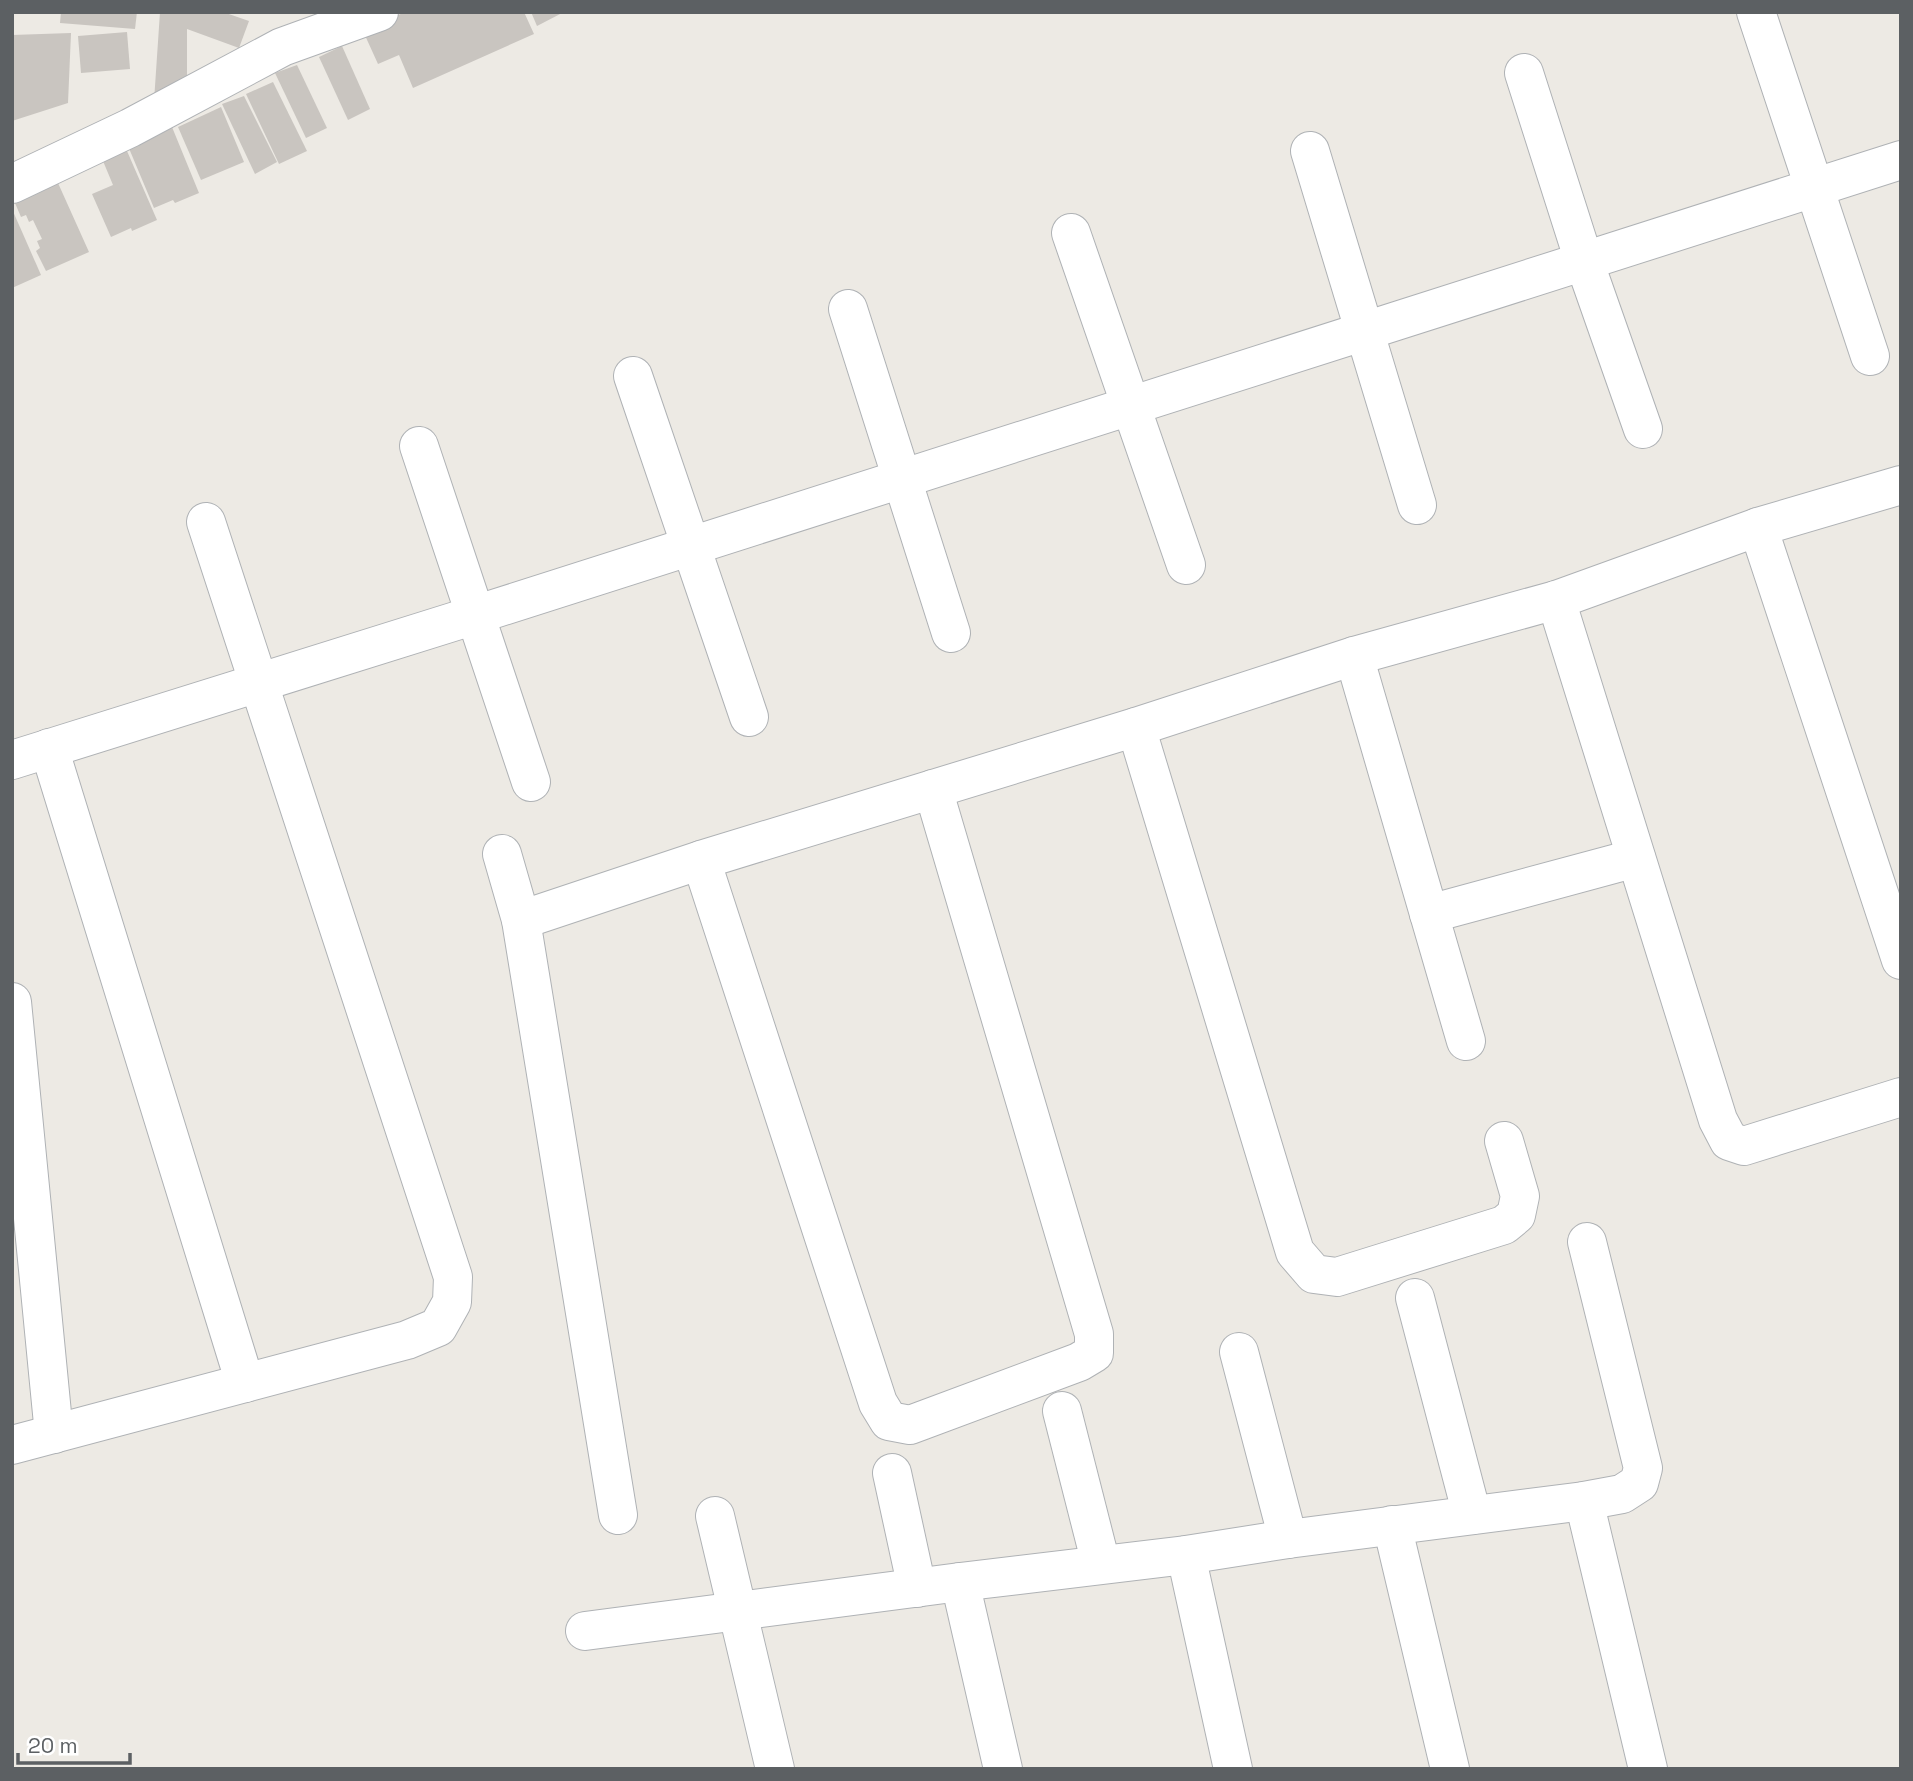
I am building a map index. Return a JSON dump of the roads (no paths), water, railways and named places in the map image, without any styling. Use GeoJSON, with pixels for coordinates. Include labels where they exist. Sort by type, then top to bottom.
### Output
{"type":"FeatureCollection","features":[{"type":"Feature","properties":{"kind":"street"},"geometry":{"type":"LineString","coordinates":[[12,184],[130,128],[285,30],[379,12]]}},
{"type":"Feature","properties":{"kind":"street"},"geometry":{"type":"LineString","coordinates":[[1756,12],[1870,356]]}},
{"type":"Feature","properties":{"kind":"street"},"geometry":{"type":"LineString","coordinates":[[1524,73],[1584,261],[1643,429]]}},
{"type":"Feature","properties":{"kind":"street"},"geometry":{"type":"LineString","coordinates":[[1310,151],[1417,505]]}},
{"type":"Feature","properties":{"kind":"street"},"geometry":{"type":"LineString","coordinates":[[12,760],[690,547],[1901,160]]}},
{"type":"Feature","properties":{"kind":"street"},"geometry":{"type":"LineString","coordinates":[[1072,233],[1186,565]]}},
{"type":"Feature","properties":{"kind":"street"},"geometry":{"type":"LineString","coordinates":[[848,309],[951,633]]}},
{"type":"Feature","properties":{"kind":"street"},"geometry":{"type":"LineString","coordinates":[[633,376],[748,717]]}},
{"type":"Feature","properties":{"kind":"street"},"geometry":{"type":"LineString","coordinates":[[419,446],[531,782]]}},
{"type":"Feature","properties":{"kind":"street"},"geometry":{"type":"LineString","coordinates":[[521,920],[701,860],[1136,727],[1354,656],[1556,600],[1758,527],[1901,485]]}},
{"type":"Feature","properties":{"kind":"street"},"geometry":{"type":"LineString","coordinates":[[12,1445],[407,1340],[438,1327],[452,1302],[453,1277],[206,522]]}},
{"type":"Feature","properties":{"kind":"street"},"geometry":{"type":"LineString","coordinates":[[1758,527],[1901,960]]}},
{"type":"Feature","properties":{"kind":"street"},"geometry":{"type":"LineString","coordinates":[[1556,600],[1718,1120],[1729,1141],[1744,1146],[1901,1097]]}},
{"type":"Feature","properties":{"kind":"street"},"geometry":{"type":"LineString","coordinates":[[1354,656],[1466,1041]]}},
{"type":"Feature","properties":{"kind":"street"},"geometry":{"type":"LineString","coordinates":[[1136,727],[1295,1252],[1314,1274],[1337,1277],[1504,1225],[1516,1214],[1520,1196],[1504,1141]]}},
{"type":"Feature","properties":{"kind":"street"},"geometry":{"type":"LineString","coordinates":[[49,748],[246,1383]]}},
{"type":"Feature","properties":{"kind":"street"},"geometry":{"type":"LineString","coordinates":[[701,860],[878,1403],[889,1421],[910,1425],[1079,1362],[1094,1353],[1094,1334],[933,789]]}},
{"type":"Feature","properties":{"kind":"street"},"geometry":{"type":"LineString","coordinates":[[502,855],[521,920],[618,1515]]}},
{"type":"Feature","properties":{"kind":"street"},"geometry":{"type":"LineString","coordinates":[[1429,915],[1636,858]]}},
{"type":"Feature","properties":{"kind":"street"},"geometry":{"type":"LineString","coordinates":[[12,1002],[54,1434]]}},
{"type":"Feature","properties":{"kind":"street"},"geometry":{"type":"LineString","coordinates":[[585,1631],[1186,1555],[1622,1494],[1639,1483],[1643,1468],[1587,1242]]}},
{"type":"Feature","properties":{"kind":"street"},"geometry":{"type":"LineString","coordinates":[[1415,1298],[1472,1515]]}},
{"type":"Feature","properties":{"kind":"street"},"geometry":{"type":"LineString","coordinates":[[1239,1352],[1288,1539]]}},
{"type":"Feature","properties":{"kind":"street"},"geometry":{"type":"LineString","coordinates":[[1062,1411],[1101,1564]]}},
{"type":"Feature","properties":{"kind":"street"},"geometry":{"type":"LineString","coordinates":[[892,1473],[917,1588]]}},
{"type":"Feature","properties":{"kind":"street"},"geometry":{"type":"LineString","coordinates":[[1584,1500],[1648,1769]]}},
{"type":"Feature","properties":{"kind":"street"},"geometry":{"type":"LineString","coordinates":[[716,1516],[775,1769]]}},
{"type":"Feature","properties":{"kind":"street"},"geometry":{"type":"LineString","coordinates":[[1392,1525],[1450,1769]]}},
{"type":"Feature","properties":{"kind":"street"},"geometry":{"type":"LineString","coordinates":[[1186,1555],[1233,1769]]}},
{"type":"Feature","properties":{"kind":"street"},"geometry":{"type":"LineString","coordinates":[[960,1582],[1003,1769]]}}]}
